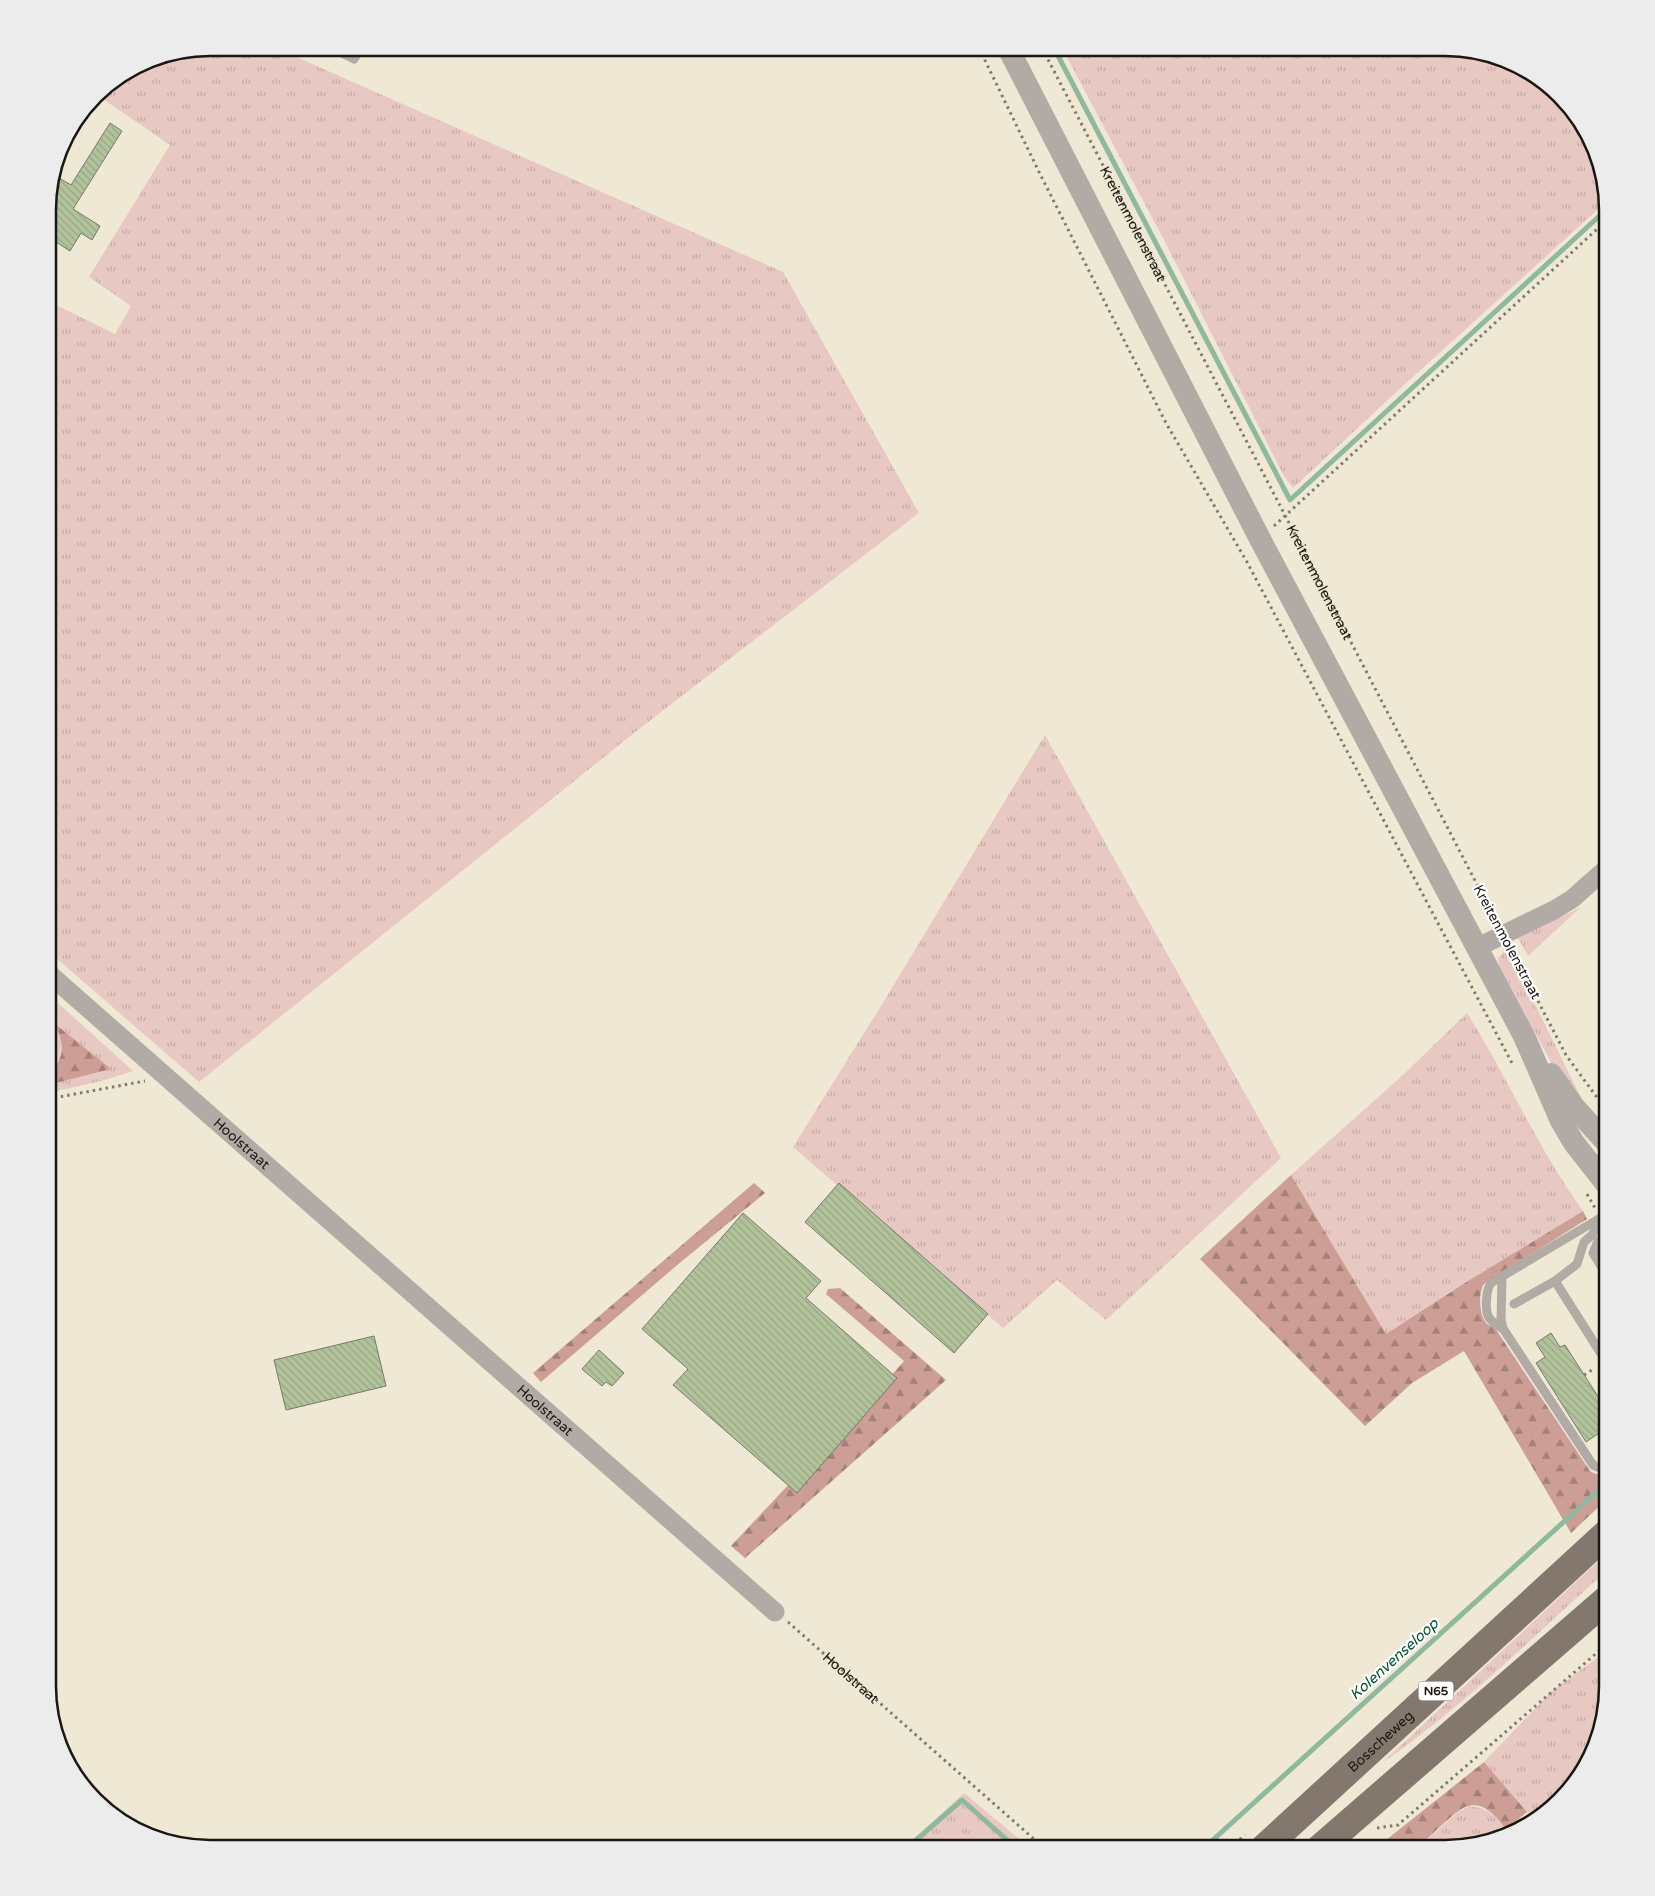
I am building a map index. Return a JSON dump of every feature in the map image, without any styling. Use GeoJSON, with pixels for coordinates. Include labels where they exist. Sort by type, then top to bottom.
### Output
{"type":"FeatureCollection","features":[{"type":"Feature","properties":{"kind":"main road","name":"Bosscheweg"},"geometry":{"type":"LineString","coordinates":[[1273,1840],[1599,1540]]}},
{"type":"Feature","properties":{"kind":"main road"},"geometry":{"type":"LineString","coordinates":[[1329,1840],[1599,1608]]}},
{"type":"Feature","properties":{"kind":"street"},"geometry":{"type":"LineString","coordinates":[[1012,57],[1260,539],[1524,1036],[1561,1122],[1574,1143],[1599,1174]]}},
{"type":"Feature","properties":{"kind":"street"},"geometry":{"type":"LineString","coordinates":[[1476,948],[1504,936],[1572,899],[1599,880]]}},
{"type":"Feature","properties":{"kind":"street","name":"Hoolstraat"},"geometry":{"type":"LineString","coordinates":[[56,981],[775,1612]]}},
{"type":"Feature","properties":{"kind":"street"},"geometry":{"type":"LineString","coordinates":[[1524,1036],[1575,1108],[1599,1133]]}},
{"type":"Feature","properties":{"kind":"lane"},"geometry":{"type":"LineString","coordinates":[[347,56],[354,60],[356,56]]}},
{"type":"Feature","properties":{"kind":"lane"},"geometry":{"type":"LineString","coordinates":[[1504,1330],[1491,1319],[1487,1311],[1488,1287],[1599,1220]]}},
{"type":"Feature","properties":{"kind":"lane"},"geometry":{"type":"LineString","coordinates":[[1514,1304],[1555,1281],[1577,1264],[1584,1242],[1599,1225]]}},
{"type":"Feature","properties":{"kind":"lane"},"geometry":{"type":"LineString","coordinates":[[1599,1240],[1593,1253],[1599,1262]]}},
{"type":"Feature","properties":{"kind":"lane"},"geometry":{"type":"LineString","coordinates":[[1502,1277],[1501,1320],[1504,1330],[1592,1465],[1599,1468]]}},
{"type":"Feature","properties":{"kind":"lane"},"geometry":{"type":"LineString","coordinates":[[1555,1281],[1599,1349]]}},
{"type":"Feature","properties":{"kind":"path"},"geometry":{"type":"LineString","coordinates":[[983,57],[1036,166],[1166,423],[1247,562],[1515,1068]]}},
{"type":"Feature","properties":{"kind":"path","name":"Kreitenmolenstraat"},"geometry":{"type":"LineString","coordinates":[[1047,57],[1566,1055],[1599,1099]]}},
{"type":"Feature","properties":{"kind":"path"},"geometry":{"type":"LineString","coordinates":[[1260,539],[1599,228]]}},
{"type":"Feature","properties":{"kind":"path"},"geometry":{"type":"LineString","coordinates":[[56,1097],[150,1080],[158,1071]]}},
{"type":"Feature","properties":{"kind":"path","name":"Hoolstraat"},"geometry":{"type":"LineString","coordinates":[[775,1612],[1035,1840]]}},
{"type":"Feature","properties":{"kind":"path"},"geometry":{"type":"LineString","coordinates":[[1372,1829],[1398,1825],[1599,1652]]}},
{"type":"Feature","properties":{"kind":"green space"},"geometry":{"type":"Polygon","coordinates":[[[210,56],[294,56],[783,272],[919,513],[639,729],[199,1082],[56,958],[57,305],[115,334],[131,306],[89,277],[170,145],[104,100],[133,77],[151,68],[180,59],[210,56]]]}},
{"type":"Feature","properties":{"kind":"green space"},"geometry":{"type":"Polygon","coordinates":[[[1067,57],[1455,57],[1475,59],[1504,68],[1522,77],[1554,101],[1573,125],[1583,142],[1596,180],[1599,208],[1293,488],[1284,476],[1164,240],[1067,57]]]}},
{"type":"Feature","properties":{"kind":"green space"},"geometry":{"type":"Polygon","coordinates":[[[1045,735],[1281,1158],[1106,1320],[1057,1280],[1003,1328],[793,1147],[1045,735]]]}},
{"type":"Feature","properties":{"kind":"green space"},"geometry":{"type":"Polygon","coordinates":[[[1581,907],[1528,956],[1518,938],[1581,907]]]}},
{"type":"Feature","properties":{"kind":"green space"},"geometry":{"type":"Polygon","coordinates":[[[1507,948],[1589,1114],[1553,1066],[1499,965],[1498,958],[1507,948]]]}},
{"type":"Feature","properties":{"kind":"green space"},"geometry":{"type":"Polygon","coordinates":[[[56,1002],[133,1071],[105,1080],[56,1091],[56,1083],[110,1069],[56,1027],[56,1002]]]}},
{"type":"Feature","properties":{"kind":"green space"},"geometry":{"type":"Polygon","coordinates":[[[1467,1013],[1537,1138],[1583,1211],[1468,1281],[1386,1334],[1291,1175],[1404,1074],[1467,1013]]]}},
{"type":"Feature","properties":{"kind":"green space"},"geometry":{"type":"Polygon","coordinates":[[[56,1025],[111,1069],[56,1083],[56,1064],[62,1051],[56,1025]]]}},
{"type":"Feature","properties":{"kind":"green space"},"geometry":{"type":"Polygon","coordinates":[[[56,1029],[62,1041],[59,1059],[56,1063],[56,1029]]]}},
{"type":"Feature","properties":{"kind":"green space"},"geometry":{"type":"Polygon","coordinates":[[[1291,1175],[1386,1334],[1468,1281],[1583,1211],[1587,1219],[1484,1284],[1480,1299],[1484,1320],[1495,1328],[1590,1471],[1599,1474],[1599,1507],[1571,1533],[1464,1351],[1412,1383],[1365,1426],[1200,1259],[1291,1175]]]}},
{"type":"Feature","properties":{"kind":"green space"},"geometry":{"type":"Polygon","coordinates":[[[754,1183],[765,1193],[676,1266],[541,1382],[533,1373],[754,1183]]]}},
{"type":"Feature","properties":{"kind":"green space"},"geometry":{"type":"Polygon","coordinates":[[[840,1288],[946,1380],[745,1558],[731,1546],[791,1482],[796,1486],[904,1361],[826,1294],[828,1289],[840,1288]]]}},
{"type":"Feature","properties":{"kind":"green space"},"geometry":{"type":"Polygon","coordinates":[[[1599,1560],[1599,1577],[1470,1695],[1382,1763],[1599,1560]]]}},
{"type":"Feature","properties":{"kind":"green space"},"geometry":{"type":"Polygon","coordinates":[[[1599,1656],[1596,1716],[1583,1754],[1573,1771],[1554,1795],[1529,1814],[1484,1762],[1551,1692],[1599,1656]]]}},
{"type":"Feature","properties":{"kind":"green space"},"geometry":{"type":"Polygon","coordinates":[[[1484,1762],[1527,1812],[1513,1824],[1504,1828],[1495,1816],[1480,1806],[1468,1806],[1449,1818],[1426,1840],[1386,1840],[1484,1762]]]}},
{"type":"Feature","properties":{"kind":"green space"},"geometry":{"type":"Polygon","coordinates":[[[964,1793],[1020,1840],[913,1840],[964,1793]]]}},
{"type":"Feature","properties":{"kind":"green space"},"geometry":{"type":"Polygon","coordinates":[[[1469,1806],[1481,1808],[1490,1813],[1504,1828],[1475,1837],[1426,1840],[1457,1813],[1469,1806]]]}},
{"type":"Feature","properties":{"kind":"building"},"geometry":{"type":"Polygon","coordinates":[[[110,123],[122,131],[73,209],[100,226],[92,240],[81,233],[70,251],[57,243],[57,200],[60,179],[71,185],[110,123]]]}},
{"type":"Feature","properties":{"kind":"building"},"geometry":{"type":"Polygon","coordinates":[[[839,1183],[988,1314],[954,1353],[805,1222],[839,1183]]]}},
{"type":"Feature","properties":{"kind":"building"},"geometry":{"type":"Polygon","coordinates":[[[743,1213],[821,1281],[806,1298],[897,1378],[797,1493],[673,1385],[688,1369],[642,1329],[743,1213]]]}},
{"type":"Feature","properties":{"kind":"building"},"geometry":{"type":"Polygon","coordinates":[[[1551,1333],[1560,1347],[1565,1345],[1599,1398],[1599,1433],[1586,1442],[1536,1363],[1545,1357],[1536,1343],[1551,1333]]]}},
{"type":"Feature","properties":{"kind":"building"},"geometry":{"type":"Polygon","coordinates":[[[374,1336],[386,1386],[286,1410],[274,1360],[374,1336]]]}},
{"type":"Feature","properties":{"kind":"building"},"geometry":{"type":"Polygon","coordinates":[[[599,1350],[624,1373],[612,1386],[606,1382],[602,1386],[582,1369],[599,1350]]]}},
{"type":"Feature","properties":{"kind":"waterway"},"geometry":{"type":"LineString","coordinates":[[1059,57],[1290,500],[1599,216]]}},
{"type":"Feature","properties":{"kind":"waterway","name":"Kolenvenseloop"},"geometry":{"type":"LineString","coordinates":[[1213,1840],[1599,1490]]}},
{"type":"Feature","properties":{"kind":"waterway","name":"Kolenvenseloop"},"geometry":{"type":"LineString","coordinates":[[916,1840],[962,1800],[1007,1840]]}}]}
